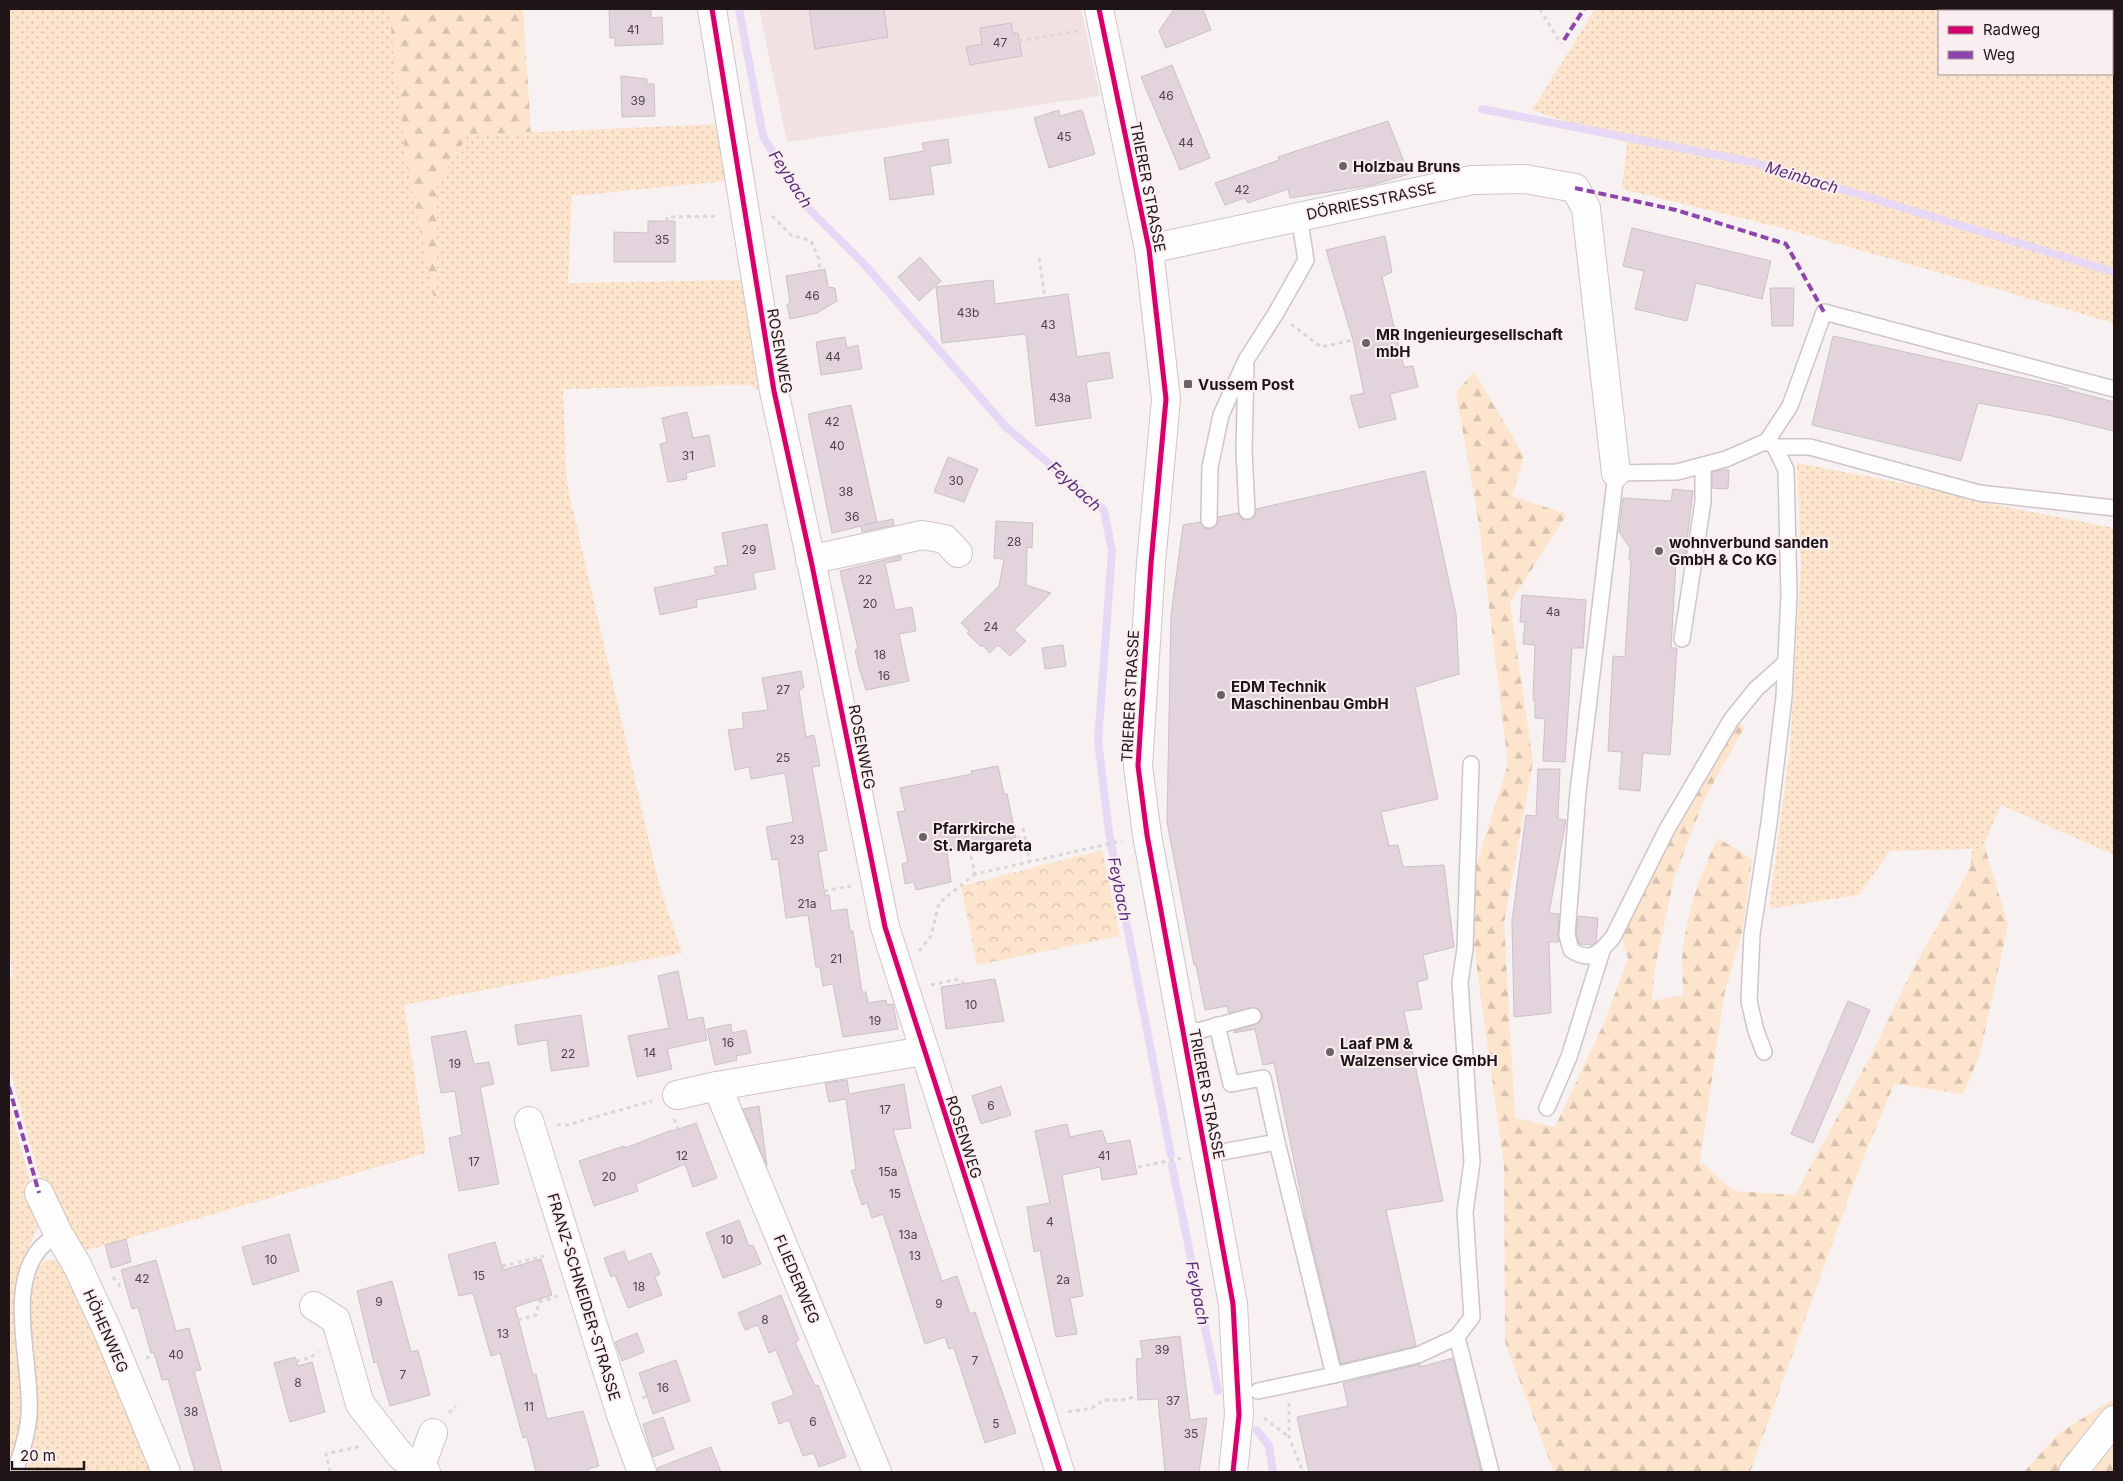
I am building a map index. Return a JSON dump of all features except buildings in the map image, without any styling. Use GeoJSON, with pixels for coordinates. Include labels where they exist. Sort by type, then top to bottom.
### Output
{"type":"FeatureCollection","features":[{"type":"Feature","properties":{"kind":"street","name":"ROSENWEG"},"geometry":{"type":"LineString","coordinates":[[712,9],[735,213],[810,560],[885,927],[923,1051],[1060,1472]]}},
{"type":"Feature","properties":{"kind":"street","name":"TRIERER STRASSE"},"geometry":{"type":"LineString","coordinates":[[1099,9],[1149,249],[1166,399],[1151,563],[1138,766],[1147,835],[1182,1027],[1195,1156],[1233,1304],[1239,1415],[1233,1472]]}},
{"type":"Feature","properties":{"kind":"street","name":"DÖRRIESSTRASSE"},"geometry":{"type":"LineString","coordinates":[[1149,249],[1472,180],[1525,179],[1575,188],[1586,208],[1616,474]]}},
{"type":"Feature","properties":{"kind":"street"},"geometry":{"type":"LineString","coordinates":[[810,560],[922,535],[945,539],[958,554]]}},
{"type":"Feature","properties":{"kind":"street"},"geometry":{"type":"LineString","coordinates":[[677,1094],[923,1051]]}},
{"type":"Feature","properties":{"kind":"street","name":"FLIEDERWEG"},"geometry":{"type":"LineString","coordinates":[[717,1086],[877,1472]]}},
{"type":"Feature","properties":{"kind":"street","name":"FRANZ-SCHNEIDER-STRASSE"},"geometry":{"type":"LineString","coordinates":[[530,1121],[623,1420],[642,1472]]}},
{"type":"Feature","properties":{"kind":"street","name":"HÖHENWEG"},"geometry":{"type":"LineString","coordinates":[[39,1193],[58,1233],[77,1265],[105,1326],[166,1472]]}},
{"type":"Feature","properties":{"kind":"street"},"geometry":{"type":"LineString","coordinates":[[314,1306],[336,1320],[360,1404],[400,1455],[418,1472]]}},
{"type":"Feature","properties":{"kind":"street"},"geometry":{"type":"LineString","coordinates":[[2073,1472],[2114,1420]]}},
{"type":"Feature","properties":{"kind":"street"},"geometry":{"type":"LineString","coordinates":[[426,1472],[422,1463],[433,1433]]}},
{"type":"Feature","properties":{"kind":"lane"},"geometry":{"type":"LineString","coordinates":[[1210,520],[1210,467],[1221,415],[1246,360],[1276,314],[1306,260],[1299,216]]}},
{"type":"Feature","properties":{"kind":"lane"},"geometry":{"type":"LineString","coordinates":[[1771,444],[1790,406],[1824,312],[2114,388]]}},
{"type":"Feature","properties":{"kind":"lane"},"geometry":{"type":"LineString","coordinates":[[1246,360],[1244,451],[1247,511]]}},
{"type":"Feature","properties":{"kind":"lane"},"geometry":{"type":"LineString","coordinates":[[1602,951],[1589,957],[1578,955],[1571,950],[1567,935],[1578,792],[1616,474],[1677,472],[1771,444],[1810,447],[1979,494],[2114,508]]}},
{"type":"Feature","properties":{"kind":"lane"},"geometry":{"type":"LineString","coordinates":[[1764,1052],[1749,1001],[1752,934],[1769,824],[1784,697],[1789,595],[1786,470],[1771,444]]}},
{"type":"Feature","properties":{"kind":"lane"},"geometry":{"type":"LineString","coordinates":[[1682,639],[1704,502],[1703,465]]}},
{"type":"Feature","properties":{"kind":"lane"},"geometry":{"type":"LineString","coordinates":[[1547,1108],[1569,1057],[1602,951],[1613,937],[1667,829],[1731,720],[1756,689],[1785,663]]}},
{"type":"Feature","properties":{"kind":"lane"},"geometry":{"type":"LineString","coordinates":[[1258,1391],[1418,1355],[1457,1337],[1472,1317],[1464,1212],[1472,1162],[1460,982],[1465,949],[1471,764]]}},
{"type":"Feature","properties":{"kind":"lane"},"geometry":{"type":"LineString","coordinates":[[1182,1027],[1198,1031],[1253,1016]]}},
{"type":"Feature","properties":{"kind":"lane"},"geometry":{"type":"LineString","coordinates":[[1217,1025],[1231,1084],[1263,1078],[1334,1375]]}},
{"type":"Feature","properties":{"kind":"lane"},"geometry":{"type":"LineString","coordinates":[[1195,1156],[1277,1142]]}},
{"type":"Feature","properties":{"kind":"lane"},"geometry":{"type":"LineString","coordinates":[[15,1472],[24,1446],[29,1416],[22,1291],[29,1266],[38,1250],[58,1233]]}},
{"type":"Feature","properties":{"kind":"lane"},"geometry":{"type":"LineString","coordinates":[[1457,1337],[1491,1472]]}},
{"type":"Feature","properties":{"kind":"path"},"geometry":{"type":"LineString","coordinates":[[1540,9],[1561,44]]}},
{"type":"Feature","properties":{"kind":"path"},"geometry":{"type":"LineString","coordinates":[[1019,41],[1079,30]]}},
{"type":"Feature","properties":{"kind":"path"},"geometry":{"type":"LineString","coordinates":[[667,221],[666,217],[735,213],[761,205],[791,235],[811,241],[819,259],[820,270]]}},
{"type":"Feature","properties":{"kind":"path"},"geometry":{"type":"LineString","coordinates":[[1039,258],[1045,297]]}},
{"type":"Feature","properties":{"kind":"path"},"geometry":{"type":"LineString","coordinates":[[1276,314],[1321,347],[1353,340]]}},
{"type":"Feature","properties":{"kind":"path"},"geometry":{"type":"LineString","coordinates":[[963,817],[975,874]]}},
{"type":"Feature","properties":{"kind":"path"},"geometry":{"type":"LineString","coordinates":[[1022,828],[1030,863]]}},
{"type":"Feature","properties":{"kind":"path"},"geometry":{"type":"LineString","coordinates":[[970,848],[1024,837]]}},
{"type":"Feature","properties":{"kind":"path"},"geometry":{"type":"LineString","coordinates":[[923,948],[930,936],[939,903],[975,874],[1126,840]]}},
{"type":"Feature","properties":{"kind":"path"},"geometry":{"type":"LineString","coordinates":[[824,891],[856,885]]}},
{"type":"Feature","properties":{"kind":"path"},"geometry":{"type":"LineString","coordinates":[[924,986],[959,979],[964,984]]}},
{"type":"Feature","properties":{"kind":"path"},"geometry":{"type":"LineString","coordinates":[[568,1125],[677,1094]]}},
{"type":"Feature","properties":{"kind":"path"},"geometry":{"type":"LineString","coordinates":[[1138,1167],[1195,1156]]}},
{"type":"Feature","properties":{"kind":"path"},"geometry":{"type":"LineString","coordinates":[[502,1266],[543,1255],[545,1259]]}},
{"type":"Feature","properties":{"kind":"path"},"geometry":{"type":"LineString","coordinates":[[518,1320],[536,1315],[539,1302],[557,1296]]}},
{"type":"Feature","properties":{"kind":"path"},"geometry":{"type":"LineString","coordinates":[[296,1361],[310,1358],[318,1351]]}},
{"type":"Feature","properties":{"kind":"path"},"geometry":{"type":"LineString","coordinates":[[1288,1385],[1289,1437],[1303,1472]]}},
{"type":"Feature","properties":{"kind":"path"},"geometry":{"type":"LineString","coordinates":[[1068,1412],[1092,1408],[1104,1400],[1122,1400],[1138,1396]]}},
{"type":"Feature","properties":{"kind":"path"},"geometry":{"type":"LineString","coordinates":[[1262,1417],[1289,1437]]}},
{"type":"Feature","properties":{"kind":"path"},"geometry":{"type":"LineString","coordinates":[[330,1472],[326,1454],[365,1445]]}},
{"type":"Feature","properties":{"kind":"shaded area"},"geometry":{"type":"Polygon","coordinates":[[[759,9],[1081,9],[1100,96],[787,142],[759,9]]]}},
{"type":"Feature","properties":{"kind":"green space"},"geometry":{"type":"Polygon","coordinates":[[[9,9],[389,9],[437,309],[437,184],[468,135],[719,124],[726,181],[572,196],[568,283],[742,280],[758,373],[758,391],[749,385],[563,389],[567,484],[659,884],[682,953],[404,1005],[426,1153],[85,1251],[44,1192],[9,1066],[9,977],[13,976],[9,948],[9,9]]]}},
{"type":"Feature","properties":{"kind":"green space"},"geometry":{"type":"Polygon","coordinates":[[[389,9],[523,9],[531,132],[468,135],[437,184],[437,313],[406,160],[389,9]]]}},
{"type":"Feature","properties":{"kind":"green space"},"geometry":{"type":"Polygon","coordinates":[[[1595,9],[2114,9],[2114,323],[1786,229],[1622,189],[1627,143],[1532,110],[1595,9]]]}},
{"type":"Feature","properties":{"kind":"green space"},"geometry":{"type":"Polygon","coordinates":[[[1474,372],[1524,456],[1512,496],[1567,514],[1510,603],[1533,762],[1504,923],[1515,1118],[1555,1127],[1605,1021],[1628,958],[1622,938],[1689,802],[1737,721],[1744,728],[1704,800],[1674,878],[1655,968],[1652,1001],[1683,995],[1682,954],[1688,919],[1700,878],[1718,838],[1752,859],[1742,933],[1724,995],[1700,1161],[1734,1191],[1795,1195],[1874,1049],[1914,967],[1984,844],[2008,925],[1980,1054],[1963,1094],[1894,1084],[1862,1161],[1750,1472],[1554,1472],[1505,1342],[1504,1166],[1467,895],[1508,764],[1479,524],[1456,392],[1474,372]]]}},
{"type":"Feature","properties":{"kind":"green space"},"geometry":{"type":"Polygon","coordinates":[[[1797,463],[1908,484],[1991,504],[2114,528],[2114,855],[2001,805],[1984,844],[1968,873],[1973,849],[1890,851],[1859,895],[1769,909],[1790,748],[1801,564],[1797,463]]]}},
{"type":"Feature","properties":{"kind":"green space"},"geometry":{"type":"Polygon","coordinates":[[[1102,850],[1120,936],[977,965],[961,886],[1102,850]]]}},
{"type":"Feature","properties":{"kind":"green space"},"geometry":{"type":"Polygon","coordinates":[[[9,1103],[34,1196],[42,1218],[20,1266],[17,1291],[24,1415],[9,1472],[9,1103]]]}},
{"type":"Feature","properties":{"kind":"green space"},"geometry":{"type":"Polygon","coordinates":[[[47,1260],[64,1262],[104,1355],[150,1472],[28,1472],[26,1290],[34,1270],[47,1260]]]}},
{"type":"Feature","properties":{"kind":"green space"},"geometry":{"type":"Polygon","coordinates":[[[2114,1399],[2114,1472],[2024,1472],[2059,1433],[2114,1399]]]}},
{"type":"Feature","properties":{"kind":"waterway","name":"Feybach"},"geometry":{"type":"LineString","coordinates":[[739,9],[763,136],[803,203],[864,264],[1006,427],[1104,510],[1112,551],[1098,741],[1109,832],[1171,1155]]}},
{"type":"Feature","properties":{"kind":"waterway","name":"Meinbach"},"geometry":{"type":"LineString","coordinates":[[1482,109],[1752,162],[2114,272]]}},
{"type":"Feature","properties":{"kind":"waterway","name":"Feybach"},"geometry":{"type":"LineString","coordinates":[[1172,1165],[1218,1391]]}},
{"type":"Feature","properties":{"kind":"waterway","name":"Feybach"},"geometry":{"type":"LineString","coordinates":[[1257,1430],[1269,1446],[1273,1472]]}},
{"type":"Feature","properties":{"kind":"marked path"},"geometry":{"type":"LineString","coordinates":[[1564,40],[1584,9]]}},
{"type":"Feature","properties":{"kind":"marked path"},"geometry":{"type":"LineString","coordinates":[[1575,188],[1676,210],[1786,244],[1824,312]]}},
{"type":"Feature","properties":{"kind":"marked path"},"geometry":{"type":"LineString","coordinates":[[9,1087],[39,1193]]}},
{"type":"Feature","properties":{"kind":"cycle path"},"geometry":{"type":"LineString","coordinates":[[712,9],[774,391],[812,565],[885,927],[1060,1472]]}},
{"type":"Feature","properties":{"kind":"cycle path"},"geometry":{"type":"LineString","coordinates":[[1099,9],[1149,249],[1166,399],[1151,563],[1138,766],[1147,835],[1233,1304],[1239,1415],[1233,1472]]}},
{"type":"Feature","properties":{"kind":"place","name":"Holzbau Bruns"},"geometry":{"type":"Point","coordinates":[1343,166]}},
{"type":"Feature","properties":{"kind":"place","name":"MR Ingenieurgesellschaft mbH"},"geometry":{"type":"Point","coordinates":[1366,343]}},
{"type":"Feature","properties":{"kind":"place","name":"Vussem Post"},"geometry":{"type":"Point","coordinates":[1188,384]}},
{"type":"Feature","properties":{"kind":"place","name":"wohnverbund sanden GmbH & Co KG"},"geometry":{"type":"Point","coordinates":[1659,551]}},
{"type":"Feature","properties":{"kind":"place","name":"EDM Technik Maschinenbau GmbH"},"geometry":{"type":"Point","coordinates":[1221,695]}},
{"type":"Feature","properties":{"kind":"place","name":"Pfarrkirche St. Margareta"},"geometry":{"type":"Point","coordinates":[923,837]}},
{"type":"Feature","properties":{"kind":"place","name":"Laaf PM & Walzenservice GmbH"},"geometry":{"type":"Point","coordinates":[1330,1052]}}]}
